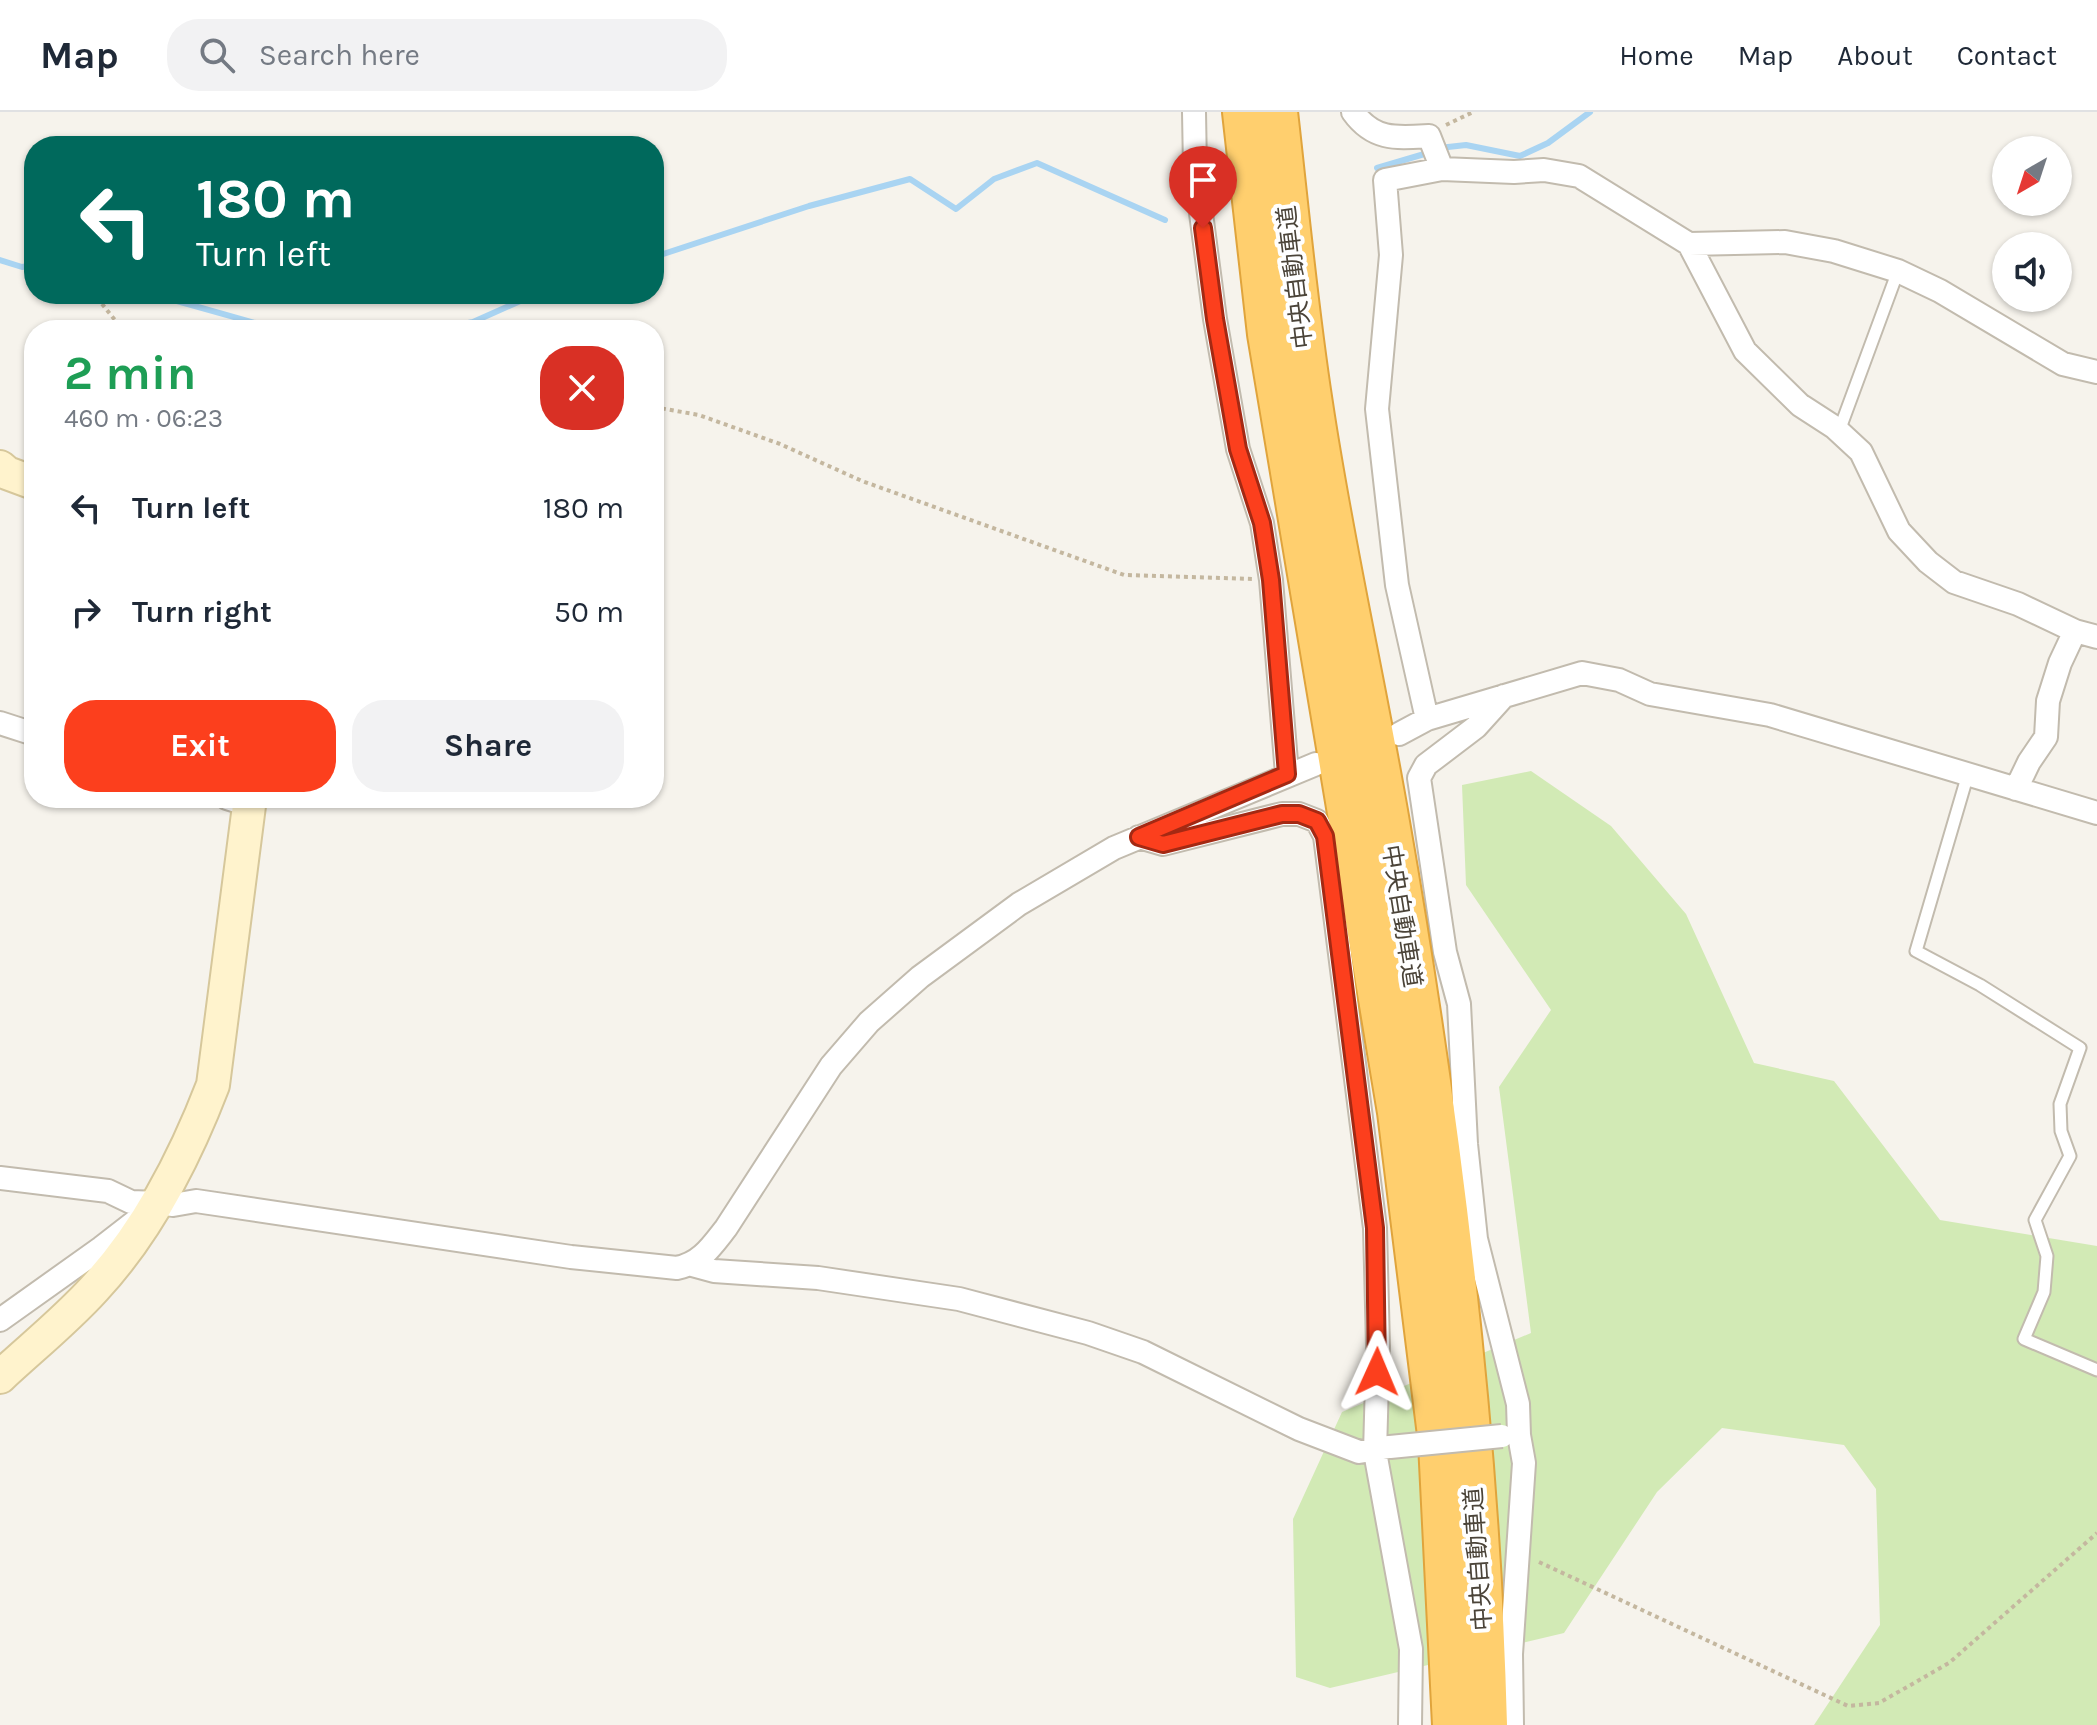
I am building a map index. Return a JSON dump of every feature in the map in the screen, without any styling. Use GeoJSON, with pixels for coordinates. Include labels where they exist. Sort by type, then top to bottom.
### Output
{"type":"FeatureCollection","features":[{"type":"Feature","properties":{"kind":"highway","name":"中央自動車道"},"geometry":{"type":"LineString","coordinates":[[1244,112],[1269,334],[1399,1112],[1440,1443],[1454,1725]]}},
{"type":"Feature","properties":{"kind":"highway","name":"中央自動車道"},"geometry":{"type":"LineString","coordinates":[[1276,112],[1311,404],[1388,825],[1432,1105],[1462,1347],[1483,1614],[1486,1725]]}},
{"type":"Feature","properties":{"kind":"street"},"geometry":{"type":"LineString","coordinates":[[1194,112],[1195,168],[1215,319],[1238,449],[1262,523],[1271,580],[1287,774]]}},
{"type":"Feature","properties":{"kind":"street"},"geometry":{"type":"LineString","coordinates":[[1353,112],[1363,126],[1392,139],[1429,136],[1442,169]]}},
{"type":"Feature","properties":{"kind":"street"},"geometry":{"type":"LineString","coordinates":[[1427,719],[1397,585],[1377,409],[1391,255],[1385,180],[1442,169],[1544,170],[1579,176],[1689,244],[1785,242],[1834,251],[1898,271],[1940,291],[2063,364],[2097,372]]}},
{"type":"Feature","properties":{"kind":"street"},"geometry":{"type":"LineString","coordinates":[[1689,244],[1745,351],[1800,405],[1839,431],[1861,452],[1899,531],[1928,562],[1954,582],[2018,604],[2086,634],[2060,663],[2048,701],[2046,737],[2016,789]]}},
{"type":"Feature","properties":{"kind":"street"},"geometry":{"type":"LineString","coordinates":[[0,467],[24,479]]}},
{"type":"Feature","properties":{"kind":"street"},"geometry":{"type":"LineString","coordinates":[[1399,734],[1427,719],[1582,673],[1619,680],[1650,694],[1770,715],[2097,813]]}},
{"type":"Feature","properties":{"kind":"street"},"geometry":{"type":"LineString","coordinates":[[1504,696],[1476,727],[1426,765],[1419,778],[1445,952],[1459,1004],[1466,1144],[1476,1239],[1518,1404],[1510,1436],[1524,1463],[1511,1654],[1512,1725]]}},
{"type":"Feature","properties":{"kind":"street"},"geometry":{"type":"LineString","coordinates":[[0,723],[24,731]]}},
{"type":"Feature","properties":{"kind":"street"},"geometry":{"type":"LineString","coordinates":[[692,1265],[707,1253],[726,1228],[831,1066],[869,1022],[920,977],[1019,904],[1114,848],[1316,764]]}},
{"type":"Feature","properties":{"kind":"street"},"geometry":{"type":"LineString","coordinates":[[0,1377],[94,1289],[159,1203],[197,1128],[213,1085],[241,808]]}},
{"type":"Feature","properties":{"kind":"street"},"geometry":{"type":"LineString","coordinates":[[1139,837],[1163,844],[1282,814],[1299,814],[1317,821],[1325,836],[1375,1228],[1383,1449],[1411,1649],[1410,1725]]}},
{"type":"Feature","properties":{"kind":"street"},"geometry":{"type":"LineString","coordinates":[[0,1178],[108,1191],[131,1202],[173,1205],[196,1201],[571,1257],[818,1278],[959,1299],[1073,1329],[1143,1352],[1299,1429],[1359,1452],[1510,1436]]}},
{"type":"Feature","properties":{"kind":"street"},"geometry":{"type":"LineString","coordinates":[[0,1320],[159,1203]]}},
{"type":"Feature","properties":{"kind":"lane"},"geometry":{"type":"LineString","coordinates":[[1839,431],[1898,271]]}},
{"type":"Feature","properties":{"kind":"lane"},"geometry":{"type":"LineString","coordinates":[[1968,774],[1916,951],[1980,985],[2080,1048],[2060,1104],[2061,1131],[2070,1156],[2035,1220],[2047,1256],[2044,1292],[2024,1339],[2097,1370]]}},
{"type":"Feature","properties":{"kind":"path"},"geometry":{"type":"LineString","coordinates":[[1429,136],[1473,112]]}},
{"type":"Feature","properties":{"kind":"path"},"geometry":{"type":"LineString","coordinates":[[102,304],[115,320]]}},
{"type":"Feature","properties":{"kind":"path"},"geometry":{"type":"LineString","coordinates":[[664,409],[699,415],[780,444],[862,481],[1124,575],[1271,580]]}},
{"type":"Feature","properties":{"kind":"path"},"geometry":{"type":"LineString","coordinates":[[1518,1552],[1848,1706],[1879,1703],[1949,1663],[2097,1533]]}},
{"type":"Feature","properties":{"kind":"green space"},"geometry":{"type":"Polygon","coordinates":[[[1531,771],[1611,826],[1686,914],[1754,1063],[1834,1081],[1940,1220],[2097,1246],[2097,1725],[1814,1725],[1880,1625],[1876,1489],[1844,1445],[1722,1428],[1657,1492],[1564,1633],[1330,1688],[1296,1677],[1293,1519],[1342,1412],[1531,1333],[1499,1087],[1551,1010],[1466,885],[1462,785],[1531,771]]]}},
{"type":"Feature","properties":{"kind":"waterway"},"geometry":{"type":"LineString","coordinates":[[1377,168],[1448,147],[1466,145],[1520,156],[1548,143],[1590,112]]}},
{"type":"Feature","properties":{"kind":"waterway"},"geometry":{"type":"LineString","coordinates":[[664,254],[809,206],[910,179],[956,209],[994,179],[1037,163],[1165,220]]}},
{"type":"Feature","properties":{"kind":"waterway"},"geometry":{"type":"LineString","coordinates":[[0,260],[24,267]]}},
{"type":"Feature","properties":{"kind":"waterway"},"geometry":{"type":"LineString","coordinates":[[188,304],[244,320]]}},
{"type":"Feature","properties":{"kind":"waterway"},"geometry":{"type":"LineString","coordinates":[[478,320],[514,304]]}},
{"type":"Feature","properties":{"kind":"route"},"geometry":{"type":"LineString","coordinates":[[1203,228],[1238,449],[1262,523],[1271,580],[1287,774],[1139,837],[1163,844],[1282,814],[1299,814],[1317,821],[1325,836],[1375,1228],[1377,1372]]}}]}
